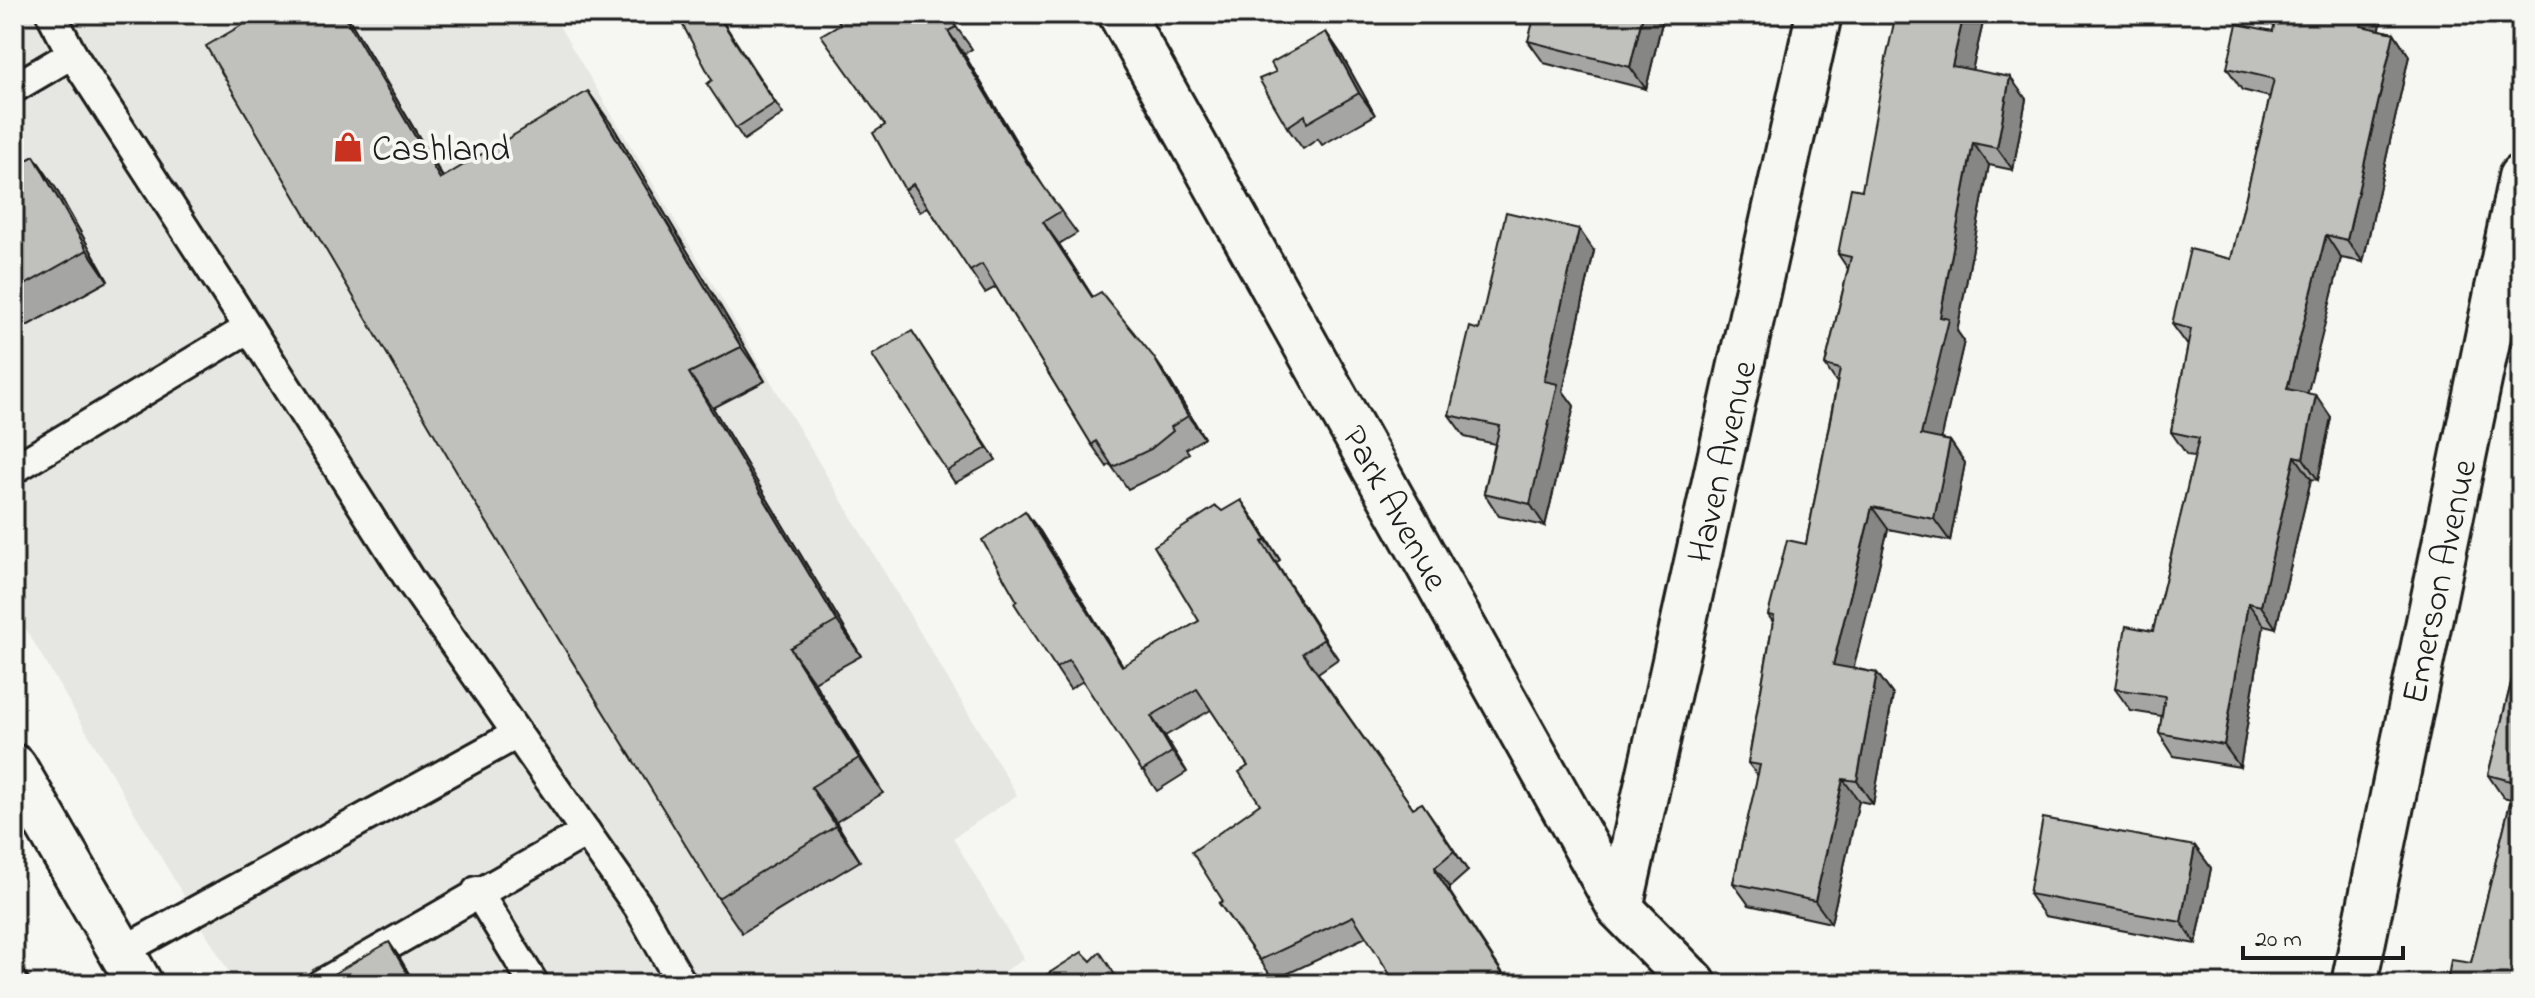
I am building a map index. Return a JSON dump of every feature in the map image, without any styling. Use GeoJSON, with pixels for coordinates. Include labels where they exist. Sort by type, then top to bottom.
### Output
{"type":"FeatureCollection","features":[{"type":"Feature","properties":{"kind":"street","name":"Park Avenue"},"geometry":{"type":"LineString","coordinates":[[1121,14],[1620,908],[1694,984]]}},
{"type":"Feature","properties":{"kind":"street","name":"Haven Avenue"},"geometry":{"type":"LineString","coordinates":[[1620,908],[1819,14]]}},
{"type":"Feature","properties":{"kind":"street","name":"Emerson Avenue"},"geometry":{"type":"LineString","coordinates":[[2354,984],[2521,177]]}},
{"type":"Feature","properties":{"kind":"street"},"geometry":{"type":"LineString","coordinates":[[14,767],[131,968]]}},
{"type":"Feature","properties":{"kind":"lane"},"geometry":{"type":"LineString","coordinates":[[51,14],[72,54],[411,582],[639,908],[682,984]]}},
{"type":"Feature","properties":{"kind":"lane"},"geometry":{"type":"LineString","coordinates":[[14,88],[72,54]]}},
{"type":"Feature","properties":{"kind":"lane"},"geometry":{"type":"LineString","coordinates":[[14,469],[249,328]]}},
{"type":"Feature","properties":{"kind":"lane"},"geometry":{"type":"LineString","coordinates":[[131,968],[517,734]]}},
{"type":"Feature","properties":{"kind":"lane"},"geometry":{"type":"LineString","coordinates":[[321,984],[477,891],[586,832]]}},
{"type":"Feature","properties":{"kind":"lane"},"geometry":{"type":"LineString","coordinates":[[477,891],[534,984]]}},
{"type":"Feature","properties":{"kind":"shaded area"},"geometry":{"type":"Polygon","coordinates":[[[14,14],[552,14],[1017,795],[953,838],[1024,959],[984,984],[236,984],[14,609],[14,14]]]}},
{"type":"Feature","properties":{"kind":"building"},"geometry":{"type":"Polygon","coordinates":[[[261,14],[343,14],[440,179],[588,91],[741,347],[689,373],[837,621],[790,648],[859,758],[811,787],[836,826],[718,898],[473,500],[206,46],[261,14]]]}},
{"type":"Feature","properties":{"kind":"building"},"geometry":{"type":"Polygon","coordinates":[[[677,14],[717,14],[775,103],[736,128],[707,84],[712,80],[677,14]]]}},
{"type":"Feature","properties":{"kind":"building"},"geometry":{"type":"Polygon","coordinates":[[[835,14],[947,14],[956,27],[948,31],[1027,163],[1061,211],[1043,222],[1092,297],[1101,292],[1153,356],[1188,416],[1171,427],[1173,431],[1151,449],[1113,467],[1096,441],[1092,445],[982,264],[970,271],[913,184],[905,190],[873,133],[885,125],[821,35],[840,24],[835,14]]]}},
{"type":"Feature","properties":{"kind":"building"},"geometry":{"type":"Polygon","coordinates":[[[1535,14],[1643,14],[1630,67],[1528,41],[1535,14]]]}},
{"type":"Feature","properties":{"kind":"building"},"geometry":{"type":"Polygon","coordinates":[[[1896,14],[1964,14],[1952,66],[2010,77],[1997,148],[1973,143],[1940,317],[1949,319],[1921,435],[1950,441],[1934,519],[1872,507],[1833,665],[1877,673],[1857,781],[1843,779],[1815,901],[1733,883],[1760,765],[1748,763],[1774,616],[1768,615],[1787,540],[1806,544],[1840,369],[1825,365],[1851,257],[1838,254],[1851,188],[1862,190],[1896,14]]]}},
{"type":"Feature","properties":{"kind":"building"},"geometry":{"type":"Polygon","coordinates":[[[2276,14],[2363,14],[2361,26],[2394,33],[2347,240],[2326,235],[2287,389],[2316,395],[2303,458],[2295,456],[2261,606],[2248,603],[2224,745],[2159,733],[2165,696],[2115,689],[2126,626],[2153,631],[2199,438],[2171,432],[2191,329],[2172,324],[2190,249],[2231,259],[2274,79],[2227,68],[2237,24],[2273,31],[2276,14]]]}},
{"type":"Feature","properties":{"kind":"building"},"geometry":{"type":"Polygon","coordinates":[[[1326,32],[1359,93],[1307,123],[1305,115],[1287,127],[1259,79],[1276,72],[1271,63],[1326,32]]]}},
{"type":"Feature","properties":{"kind":"building"},"geometry":{"type":"Polygon","coordinates":[[[34,156],[87,250],[14,291],[14,167],[34,156]]]}},
{"type":"Feature","properties":{"kind":"building"},"geometry":{"type":"Polygon","coordinates":[[[1506,212],[1579,229],[1544,381],[1558,384],[1530,504],[1484,493],[1500,426],[1449,415],[1470,327],[1479,330],[1506,212]]]}},
{"type":"Feature","properties":{"kind":"building"},"geometry":{"type":"Polygon","coordinates":[[[912,331],[987,448],[947,471],[872,355],[912,331]]]}},
{"type":"Feature","properties":{"kind":"building"},"geometry":{"type":"Polygon","coordinates":[[[1241,500],[1266,540],[1262,542],[1324,639],[1303,653],[1413,808],[1422,803],[1454,851],[1435,867],[1436,872],[1509,984],[1396,984],[1353,916],[1260,960],[1219,903],[1223,901],[1192,852],[1260,804],[1239,772],[1248,766],[1197,689],[1151,716],[1172,752],[1142,771],[1069,660],[1056,668],[1014,603],[1017,601],[982,540],[1025,511],[1122,666],[1199,621],[1154,546],[1216,506],[1222,511],[1241,500]]]}},
{"type":"Feature","properties":{"kind":"building"},"geometry":{"type":"Polygon","coordinates":[[[2521,622],[2521,984],[2447,984],[2451,960],[2471,963],[2515,782],[2488,775],[2517,660],[2514,659],[2521,622]]]}},
{"type":"Feature","properties":{"kind":"building"},"geometry":{"type":"Polygon","coordinates":[[[2043,818],[2195,846],[2181,922],[2029,894],[2043,818]]]}},
{"type":"Feature","properties":{"kind":"building"},"geometry":{"type":"Polygon","coordinates":[[[389,942],[413,984],[335,984],[330,976],[389,942]]]}},
{"type":"Feature","properties":{"kind":"building"},"geometry":{"type":"Polygon","coordinates":[[[1082,952],[1091,961],[1100,952],[1121,984],[1032,984],[1082,952]]]}},
{"type":"Feature","properties":{"kind":"building"},"geometry":{"type":"Polygon","coordinates":[[[14,958],[31,984],[14,984],[14,958]]]}},
{"type":"Feature","properties":{"kind":"place","name":"Cashland"},"geometry":{"type":"Point","coordinates":[348,147]}}]}
